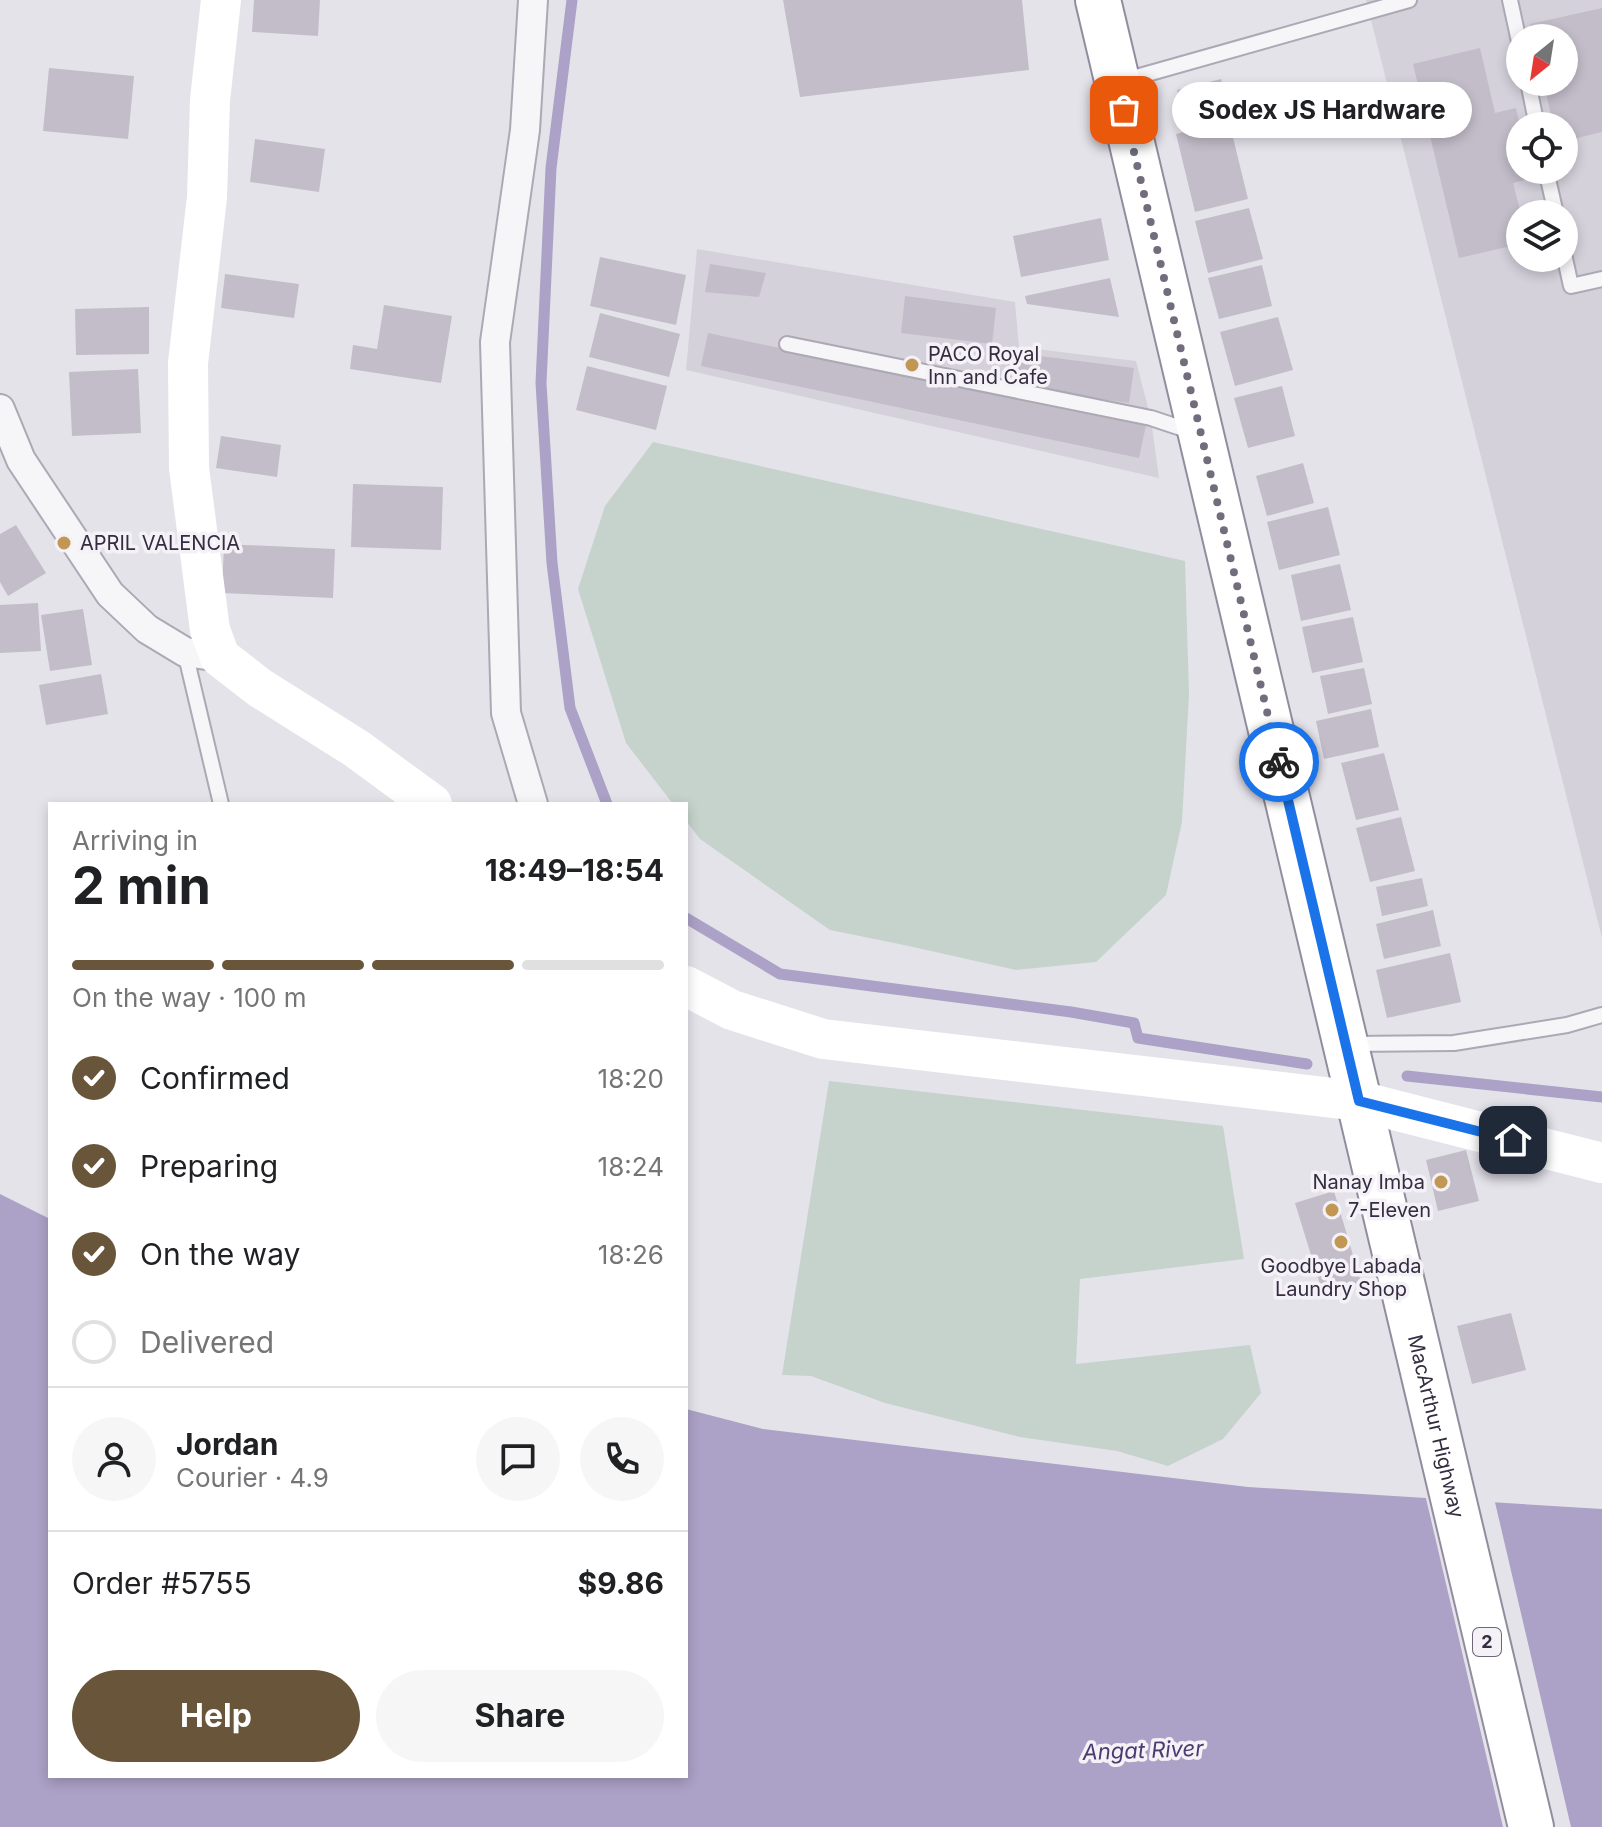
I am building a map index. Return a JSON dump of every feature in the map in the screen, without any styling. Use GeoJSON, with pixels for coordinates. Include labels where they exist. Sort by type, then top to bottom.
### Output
{"type":"FeatureCollection","features":[{"type":"Feature","properties":{"kind":"highway","name":"MacArthur Highway"},"geometry":{"type":"LineString","coordinates":[[1098,0],[1531,1827]]}},
{"type":"Feature","properties":{"kind":"street"},"geometry":{"type":"LineString","coordinates":[[202,655],[210,630],[189,468],[188,363],[207,197],[210,100],[221,0]]}},
{"type":"Feature","properties":{"kind":"street"},"geometry":{"type":"LineString","coordinates":[[532,802],[506,713],[495,342],[525,130],[533,0]]}},
{"type":"Feature","properties":{"kind":"street"},"geometry":{"type":"LineString","coordinates":[[0,409],[21,460],[110,594],[147,629],[202,655],[260,688],[357,749],[429,802]]}},
{"type":"Feature","properties":{"kind":"street"},"geometry":{"type":"LineString","coordinates":[[688,987],[732,1010],[823,1039],[1359,1101],[1602,1163]]}},
{"type":"Feature","properties":{"kind":"lane"},"geometry":{"type":"LineString","coordinates":[[1118,82],[1409,0]]}},
{"type":"Feature","properties":{"kind":"lane"},"geometry":{"type":"LineString","coordinates":[[1510,0],[1515,24]]}},
{"type":"Feature","properties":{"kind":"lane"},"geometry":{"type":"LineString","coordinates":[[1568,272],[1571,286],[1602,279]]}},
{"type":"Feature","properties":{"kind":"lane"},"geometry":{"type":"LineString","coordinates":[[787,344],[1151,418],[1202,434]]}},
{"type":"Feature","properties":{"kind":"lane"},"geometry":{"type":"LineString","coordinates":[[202,655],[221,802]]}},
{"type":"Feature","properties":{"kind":"lane"},"geometry":{"type":"LineString","coordinates":[[1346,1044],[1454,1043],[1567,1025],[1602,1015]]}},
{"type":"Feature","properties":{"kind":"shaded area"},"geometry":{"type":"Polygon","coordinates":[[[1366,0],[1602,0],[1602,938],[1366,0]]]}},
{"type":"Feature","properties":{"kind":"shaded area","name":"PACO Royal Inn and Cafe"},"geometry":{"type":"Polygon","coordinates":[[[697,249],[1015,302],[1019,347],[1136,361],[1151,419],[1159,478],[686,370],[697,249]]]}},
{"type":"Feature","properties":{"kind":"shaded area"},"geometry":{"type":"Polygon","coordinates":[[[653,442],[1185,561],[1189,694],[1182,822],[1166,895],[1096,962],[1016,970],[830,930],[700,839],[688,824],[688,802],[671,802],[626,743],[578,589],[605,506],[653,442]]]}},
{"type":"Feature","properties":{"kind":"shaded area"},"geometry":{"type":"Polygon","coordinates":[[[829,1081],[1223,1126],[1244,1259],[1080,1279],[1076,1364],[1250,1345],[1261,1393],[1223,1439],[1168,1466],[1117,1451],[1020,1437],[885,1403],[811,1376],[782,1375],[829,1081]]]}},
{"type":"Feature","properties":{"kind":"water","name":"Angat River"},"geometry":{"type":"Polygon","coordinates":[[[0,1194],[48,1218],[48,1778],[688,1778],[688,1410],[763,1429],[1248,1487],[1602,1509],[1602,1827],[0,1827],[0,1194]]]}},
{"type":"Feature","properties":{"kind":"pier"},"geometry":{"type":"Polygon","coordinates":[[[1425,1494],[1494,1498],[1571,1827],[1503,1827],[1425,1494]]]}},
{"type":"Feature","properties":{"kind":"building"},"geometry":{"type":"Polygon","coordinates":[[[254,0],[320,0],[318,36],[252,32],[254,0]]]}},
{"type":"Feature","properties":{"kind":"building"},"geometry":{"type":"Polygon","coordinates":[[[783,0],[1022,0],[1029,70],[800,97],[783,0]]]}},
{"type":"Feature","properties":{"kind":"building"},"geometry":{"type":"Polygon","coordinates":[[[1602,8],[1602,132],[1578,138],[1578,112],[1550,112],[1547,96],[1578,96],[1578,24],[1530,24],[1602,8]]]}},
{"type":"Feature","properties":{"kind":"building"},"geometry":{"type":"Polygon","coordinates":[[[1480,48],[1495,113],[1516,108],[1517,112],[1506,112],[1506,184],[1513,184],[1517,200],[1506,200],[1506,247],[1459,258],[1413,64],[1480,48]]]}},
{"type":"Feature","properties":{"kind":"building"},"geometry":{"type":"Polygon","coordinates":[[[49,68],[134,76],[128,139],[43,131],[49,68]]]}},
{"type":"Feature","properties":{"kind":"building"},"geometry":{"type":"Polygon","coordinates":[[[1221,79],[1230,115],[1185,125],[1177,90],[1221,79]]]}},
{"type":"Feature","properties":{"kind":"building"},"geometry":{"type":"Polygon","coordinates":[[[1229,121],[1248,199],[1195,212],[1176,134],[1229,121]]]}},
{"type":"Feature","properties":{"kind":"building"},"geometry":{"type":"Polygon","coordinates":[[[255,139],[325,149],[319,192],[250,182],[255,139]]]}},
{"type":"Feature","properties":{"kind":"building"},"geometry":{"type":"Polygon","coordinates":[[[1249,208],[1263,259],[1208,273],[1195,221],[1249,208]]]}},
{"type":"Feature","properties":{"kind":"building"},"geometry":{"type":"Polygon","coordinates":[[[1101,218],[1109,260],[1021,277],[1013,236],[1101,218]]]}},
{"type":"Feature","properties":{"kind":"building"},"geometry":{"type":"Polygon","coordinates":[[[600,257],[686,275],[676,325],[590,306],[600,257]]]}},
{"type":"Feature","properties":{"kind":"building"},"geometry":{"type":"Polygon","coordinates":[[[710,264],[766,273],[759,297],[705,292],[710,264]]]}},
{"type":"Feature","properties":{"kind":"building"},"geometry":{"type":"Polygon","coordinates":[[[1262,265],[1272,306],[1219,319],[1208,278],[1262,265]]]}},
{"type":"Feature","properties":{"kind":"building"},"geometry":{"type":"Polygon","coordinates":[[[225,274],[299,284],[294,318],[221,308],[225,274]]]}},
{"type":"Feature","properties":{"kind":"building"},"geometry":{"type":"Polygon","coordinates":[[[1110,278],[1119,317],[1027,304],[1025,296],[1110,278]]]}},
{"type":"Feature","properties":{"kind":"building"},"geometry":{"type":"Polygon","coordinates":[[[905,296],[996,308],[992,344],[901,333],[905,296]]]}},
{"type":"Feature","properties":{"kind":"building"},"geometry":{"type":"Polygon","coordinates":[[[384,305],[452,316],[441,383],[350,369],[353,345],[377,349],[384,305]]]}},
{"type":"Feature","properties":{"kind":"building"},"geometry":{"type":"Polygon","coordinates":[[[149,307],[149,354],[76,355],[75,309],[149,307]]]}},
{"type":"Feature","properties":{"kind":"building"},"geometry":{"type":"Polygon","coordinates":[[[600,313],[680,334],[669,377],[589,357],[600,313]]]}},
{"type":"Feature","properties":{"kind":"building"},"geometry":{"type":"Polygon","coordinates":[[[1278,317],[1293,370],[1235,386],[1220,332],[1278,317]]]}},
{"type":"Feature","properties":{"kind":"building"},"geometry":{"type":"Polygon","coordinates":[[[708,333],[1146,425],[1139,458],[701,366],[708,333]]]}},
{"type":"Feature","properties":{"kind":"building"},"geometry":{"type":"Polygon","coordinates":[[[1016,353],[1134,368],[1129,403],[1012,387],[1016,353]]]}},
{"type":"Feature","properties":{"kind":"building"},"geometry":{"type":"Polygon","coordinates":[[[587,366],[667,386],[656,430],[576,410],[587,366]]]}},
{"type":"Feature","properties":{"kind":"building"},"geometry":{"type":"Polygon","coordinates":[[[138,369],[141,433],[72,436],[69,372],[138,369]]]}},
{"type":"Feature","properties":{"kind":"building"},"geometry":{"type":"Polygon","coordinates":[[[1282,386],[1295,436],[1248,448],[1234,398],[1282,386]]]}},
{"type":"Feature","properties":{"kind":"building"},"geometry":{"type":"Polygon","coordinates":[[[221,436],[281,445],[277,477],[216,468],[221,436]]]}},
{"type":"Feature","properties":{"kind":"building"},"geometry":{"type":"Polygon","coordinates":[[[1303,463],[1314,503],[1267,516],[1256,476],[1303,463]]]}},
{"type":"Feature","properties":{"kind":"building"},"geometry":{"type":"Polygon","coordinates":[[[353,484],[443,487],[441,550],[351,547],[353,484]]]}},
{"type":"Feature","properties":{"kind":"building"},"geometry":{"type":"Polygon","coordinates":[[[1328,507],[1340,555],[1279,570],[1267,522],[1328,507]]]}},
{"type":"Feature","properties":{"kind":"building"},"geometry":{"type":"Polygon","coordinates":[[[16,525],[46,573],[8,596],[0,582],[0,534],[16,525]]]}},
{"type":"Feature","properties":{"kind":"building"},"geometry":{"type":"Polygon","coordinates":[[[224,544],[335,549],[333,598],[222,593],[224,544]]]}},
{"type":"Feature","properties":{"kind":"building"},"geometry":{"type":"Polygon","coordinates":[[[1340,564],[1351,610],[1301,621],[1291,575],[1340,564]]]}},
{"type":"Feature","properties":{"kind":"building"},"geometry":{"type":"Polygon","coordinates":[[[38,603],[41,651],[0,653],[0,605],[38,603]]]}},
{"type":"Feature","properties":{"kind":"building"},"geometry":{"type":"Polygon","coordinates":[[[83,609],[92,665],[50,671],[41,615],[83,609]]]}},
{"type":"Feature","properties":{"kind":"building"},"geometry":{"type":"Polygon","coordinates":[[[1353,617],[1363,662],[1312,673],[1302,627],[1353,617]]]}},
{"type":"Feature","properties":{"kind":"building"},"geometry":{"type":"Polygon","coordinates":[[[1364,668],[1372,704],[1328,714],[1320,676],[1364,668]]]}},
{"type":"Feature","properties":{"kind":"building"},"geometry":{"type":"Polygon","coordinates":[[[101,674],[108,714],[46,725],[39,685],[101,674]]]}},
{"type":"Feature","properties":{"kind":"building"},"geometry":{"type":"Polygon","coordinates":[[[1371,709],[1379,747],[1324,759],[1316,721],[1371,709]]]}},
{"type":"Feature","properties":{"kind":"building"},"geometry":{"type":"Polygon","coordinates":[[[1384,753],[1399,810],[1356,820],[1341,763],[1384,753]]]}},
{"type":"Feature","properties":{"kind":"building"},"geometry":{"type":"Polygon","coordinates":[[[1401,817],[1415,871],[1370,882],[1356,828],[1401,817]]]}},
{"type":"Feature","properties":{"kind":"building"},"geometry":{"type":"Polygon","coordinates":[[[1422,878],[1428,906],[1382,916],[1376,887],[1422,878]]]}},
{"type":"Feature","properties":{"kind":"building"},"geometry":{"type":"Polygon","coordinates":[[[1433,910],[1441,946],[1384,959],[1376,924],[1433,910]]]}},
{"type":"Feature","properties":{"kind":"building"},"geometry":{"type":"Polygon","coordinates":[[[1450,953],[1461,1002],[1387,1018],[1376,970],[1450,953]]]}},
{"type":"Feature","properties":{"kind":"building"},"geometry":{"type":"Polygon","coordinates":[[[1466,1150],[1479,1201],[1438,1211],[1426,1160],[1466,1150]]]}},
{"type":"Feature","properties":{"kind":"building"},"geometry":{"type":"Polygon","coordinates":[[[1334,1191],[1361,1282],[1323,1294],[1295,1203],[1334,1191]]]}},
{"type":"Feature","properties":{"kind":"building"},"geometry":{"type":"Polygon","coordinates":[[[1511,1313],[1526,1370],[1472,1384],[1457,1326],[1511,1313]]]}},
{"type":"Feature","properties":{"kind":"waterway"},"geometry":{"type":"LineString","coordinates":[[572,0],[551,168],[541,383],[552,563],[570,708],[606,802]]}},
{"type":"Feature","properties":{"kind":"waterway"},"geometry":{"type":"LineString","coordinates":[[688,919],[780,974],[1071,1012],[1134,1023],[1138,1038],[1307,1064]]}},
{"type":"Feature","properties":{"kind":"waterway"},"geometry":{"type":"LineString","coordinates":[[1407,1076],[1602,1097]]}},
{"type":"Feature","properties":{"kind":"way so far"},"geometry":{"type":"LineString","coordinates":[[1124,110],[1279,762]]}},
{"type":"Feature","properties":{"kind":"place","name":"Sodex JS Hardware"},"geometry":{"type":"Point","coordinates":[1124,110]}},
{"type":"Feature","properties":{"kind":"place","name":"PACO Royal Inn and Cafe"},"geometry":{"type":"Point","coordinates":[912,365]}},
{"type":"Feature","properties":{"kind":"place","name":"APRIL VALENCIA"},"geometry":{"type":"Point","coordinates":[64,543]}},
{"type":"Feature","properties":{"kind":"place","name":"Nanay Imba"},"geometry":{"type":"Point","coordinates":[1441,1182]}},
{"type":"Feature","properties":{"kind":"place","name":"7-Eleven"},"geometry":{"type":"Point","coordinates":[1332,1210]}},
{"type":"Feature","properties":{"kind":"place","name":"Goodbye Labada Laundry Shop"},"geometry":{"type":"Point","coordinates":[1341,1242]}},
{"type":"Feature","properties":{"kind":"route"},"geometry":{"type":"LineString","coordinates":[[1279,762],[1359,1101],[1513,1140]]}}]}
